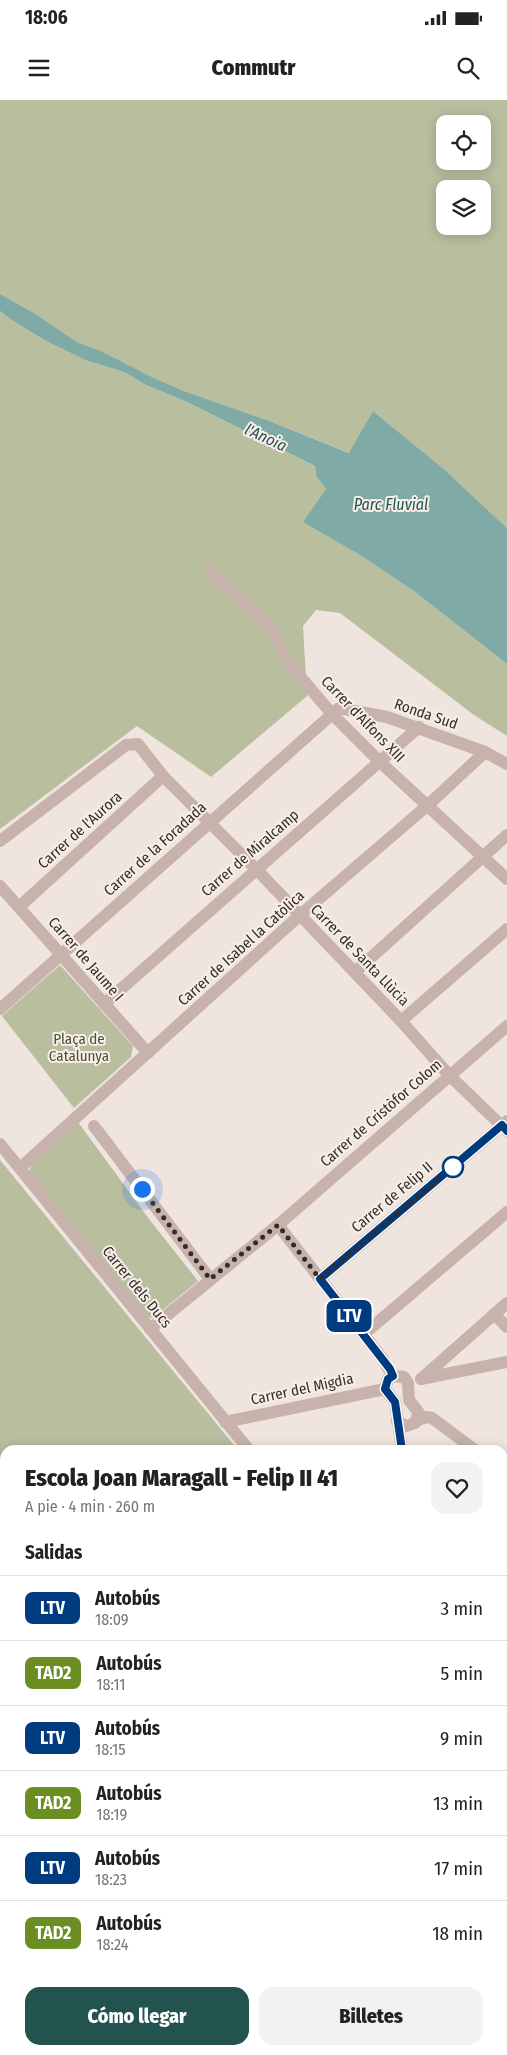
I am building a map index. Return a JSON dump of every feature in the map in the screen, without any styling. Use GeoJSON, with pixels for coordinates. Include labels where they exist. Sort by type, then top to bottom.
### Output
{"type":"FeatureCollection","features":[{"type":"Feature","properties":{"kind":"street","name":"Carrer d'Alfons XIII"},"geometry":{"type":"LineString","coordinates":[[210,572],[268,623],[290,665],[333,715],[379,761],[507,879]]}},
{"type":"Feature","properties":{"kind":"street","name":"Ronda Sud"},"geometry":{"type":"LineString","coordinates":[[333,715],[339,708],[387,716],[485,752],[507,764]]}},
{"type":"Feature","properties":{"kind":"street","name":"Carrer de la Foradada"},"geometry":{"type":"LineString","coordinates":[[0,1009],[333,715]]}},
{"type":"Feature","properties":{"kind":"street","name":"Carrer de Miralcamp"},"geometry":{"type":"LineString","coordinates":[[104,1004],[256,868],[419,727]]}},
{"type":"Feature","properties":{"kind":"street","name":"Carrer de Santa Llùcia"},"geometry":{"type":"LineString","coordinates":[[0,841],[126,745],[138,744],[163,776],[256,868],[450,1075],[505,1126]]}},
{"type":"Feature","properties":{"kind":"street","name":"Carrer de Isabel la Catòlica"},"geometry":{"type":"LineString","coordinates":[[20,1168],[299,916],[428,805],[485,752]]}},
{"type":"Feature","properties":{"kind":"street","name":"Carrer de l'Aurora"},"geometry":{"type":"LineString","coordinates":[[19,907],[163,776]]}},
{"type":"Feature","properties":{"kind":"street"},"geometry":{"type":"LineString","coordinates":[[355,972],[507,835]]}},
{"type":"Feature","properties":{"kind":"street","name":"Carrer de Jaume I"},"geometry":{"type":"LineString","coordinates":[[0,886],[60,956],[148,1053]]}},
{"type":"Feature","properties":{"kind":"street"},"geometry":{"type":"LineString","coordinates":[[401,1021],[507,929]]}},
{"type":"Feature","properties":{"kind":"street","name":"Carrer de Cristòfor Colom"},"geometry":{"type":"LineString","coordinates":[[150,1329],[278,1225],[507,1026]]}},
{"type":"Feature","properties":{"kind":"street"},"geometry":{"type":"LineString","coordinates":[[94,1126],[210,1279]]}},
{"type":"Feature","properties":{"kind":"street","name":"Carrer de Felip II"},"geometry":{"type":"LineString","coordinates":[[320,1279],[505,1126]]}},
{"type":"Feature","properties":{"kind":"street","name":"Carrer dels Ducs"},"geometry":{"type":"LineString","coordinates":[[0,1144],[245,1445]]}},
{"type":"Feature","properties":{"kind":"street"},"geometry":{"type":"LineString","coordinates":[[364,1334],[507,1212]]}},
{"type":"Feature","properties":{"kind":"street"},"geometry":{"type":"LineString","coordinates":[[278,1225],[364,1334],[393,1376]]}},
{"type":"Feature","properties":{"kind":"street"},"geometry":{"type":"LineString","coordinates":[[421,1379],[507,1303]]}},
{"type":"Feature","properties":{"kind":"street"},"geometry":{"type":"LineString","coordinates":[[494,1314],[507,1327]]}},
{"type":"Feature","properties":{"kind":"street"},"geometry":{"type":"LineString","coordinates":[[408,1383],[507,1362]]}},
{"type":"Feature","properties":{"kind":"street"},"geometry":{"type":"LineString","coordinates":[[402,1445],[395,1402],[385,1389],[388,1379],[393,1376],[404,1377],[408,1383],[409,1400],[419,1413],[405,1445]]}},
{"type":"Feature","properties":{"kind":"street","name":"Carrer del Migdia"},"geometry":{"type":"LineString","coordinates":[[225,1422],[385,1389]]}},
{"type":"Feature","properties":{"kind":"street"},"geometry":{"type":"LineString","coordinates":[[397,1421],[407,1426],[426,1417],[432,1418],[468,1445]]}},
{"type":"Feature","properties":{"kind":"green space"},"geometry":{"type":"Polygon","coordinates":[[[0,100],[507,100],[507,528],[445,470],[373,411],[350,453],[267,420],[184,391],[152,377],[99,350],[77,342],[34,313],[0,294],[0,100]]]}},
{"type":"Feature","properties":{"kind":"green space"},"geometry":{"type":"Polygon","coordinates":[[[0,311],[46,341],[85,360],[124,372],[146,385],[187,402],[315,466],[316,476],[326,489],[304,522],[360,555],[415,592],[507,664],[507,736],[474,715],[340,613],[316,610],[303,626],[307,696],[211,777],[137,726],[0,829],[0,311]]]}},
{"type":"Feature","properties":{"kind":"green space","name":"Plaça de Catalunya"},"geometry":{"type":"Polygon","coordinates":[[[60,965],[133,1046],[131,1057],[74,1108],[2,1016],[60,965]]]}},
{"type":"Feature","properties":{"kind":"green space"},"geometry":{"type":"Polygon","coordinates":[[[78,1122],[149,1219],[198,1281],[153,1318],[146,1317],[29,1172],[33,1162],[78,1122]]]}},
{"type":"Feature","properties":{"kind":"green space"},"geometry":{"type":"Polygon","coordinates":[[[0,1160],[234,1445],[0,1445],[0,1160]]]}},
{"type":"Feature","properties":{"kind":"water","name":"Parc Fluvial"},"geometry":{"type":"Polygon","coordinates":[[[0,294],[34,313],[77,342],[99,350],[152,377],[184,391],[267,420],[349,453],[373,411],[445,470],[507,528],[507,664],[415,592],[360,555],[303,522],[326,489],[316,476],[315,466],[187,402],[146,385],[124,372],[85,360],[46,341],[0,311],[0,294]]]}},
{"type":"Feature","properties":{"kind":"bus line","name":"LTV"},"geometry":{"type":"LineString","coordinates":[[402,1445],[395,1402],[385,1389],[388,1379],[393,1376],[390,1369],[320,1279],[502,1125],[507,1131]]}},
{"type":"Feature","properties":{"kind":"route"},"geometry":{"type":"LineString","coordinates":[[142,1189],[210,1279],[278,1225],[320,1279],[453,1167]]}},
{"type":"Feature","properties":{"kind":"water label","name":"l'Anoia"},"geometry":{"type":"Point","coordinates":[266,437]}}]}
